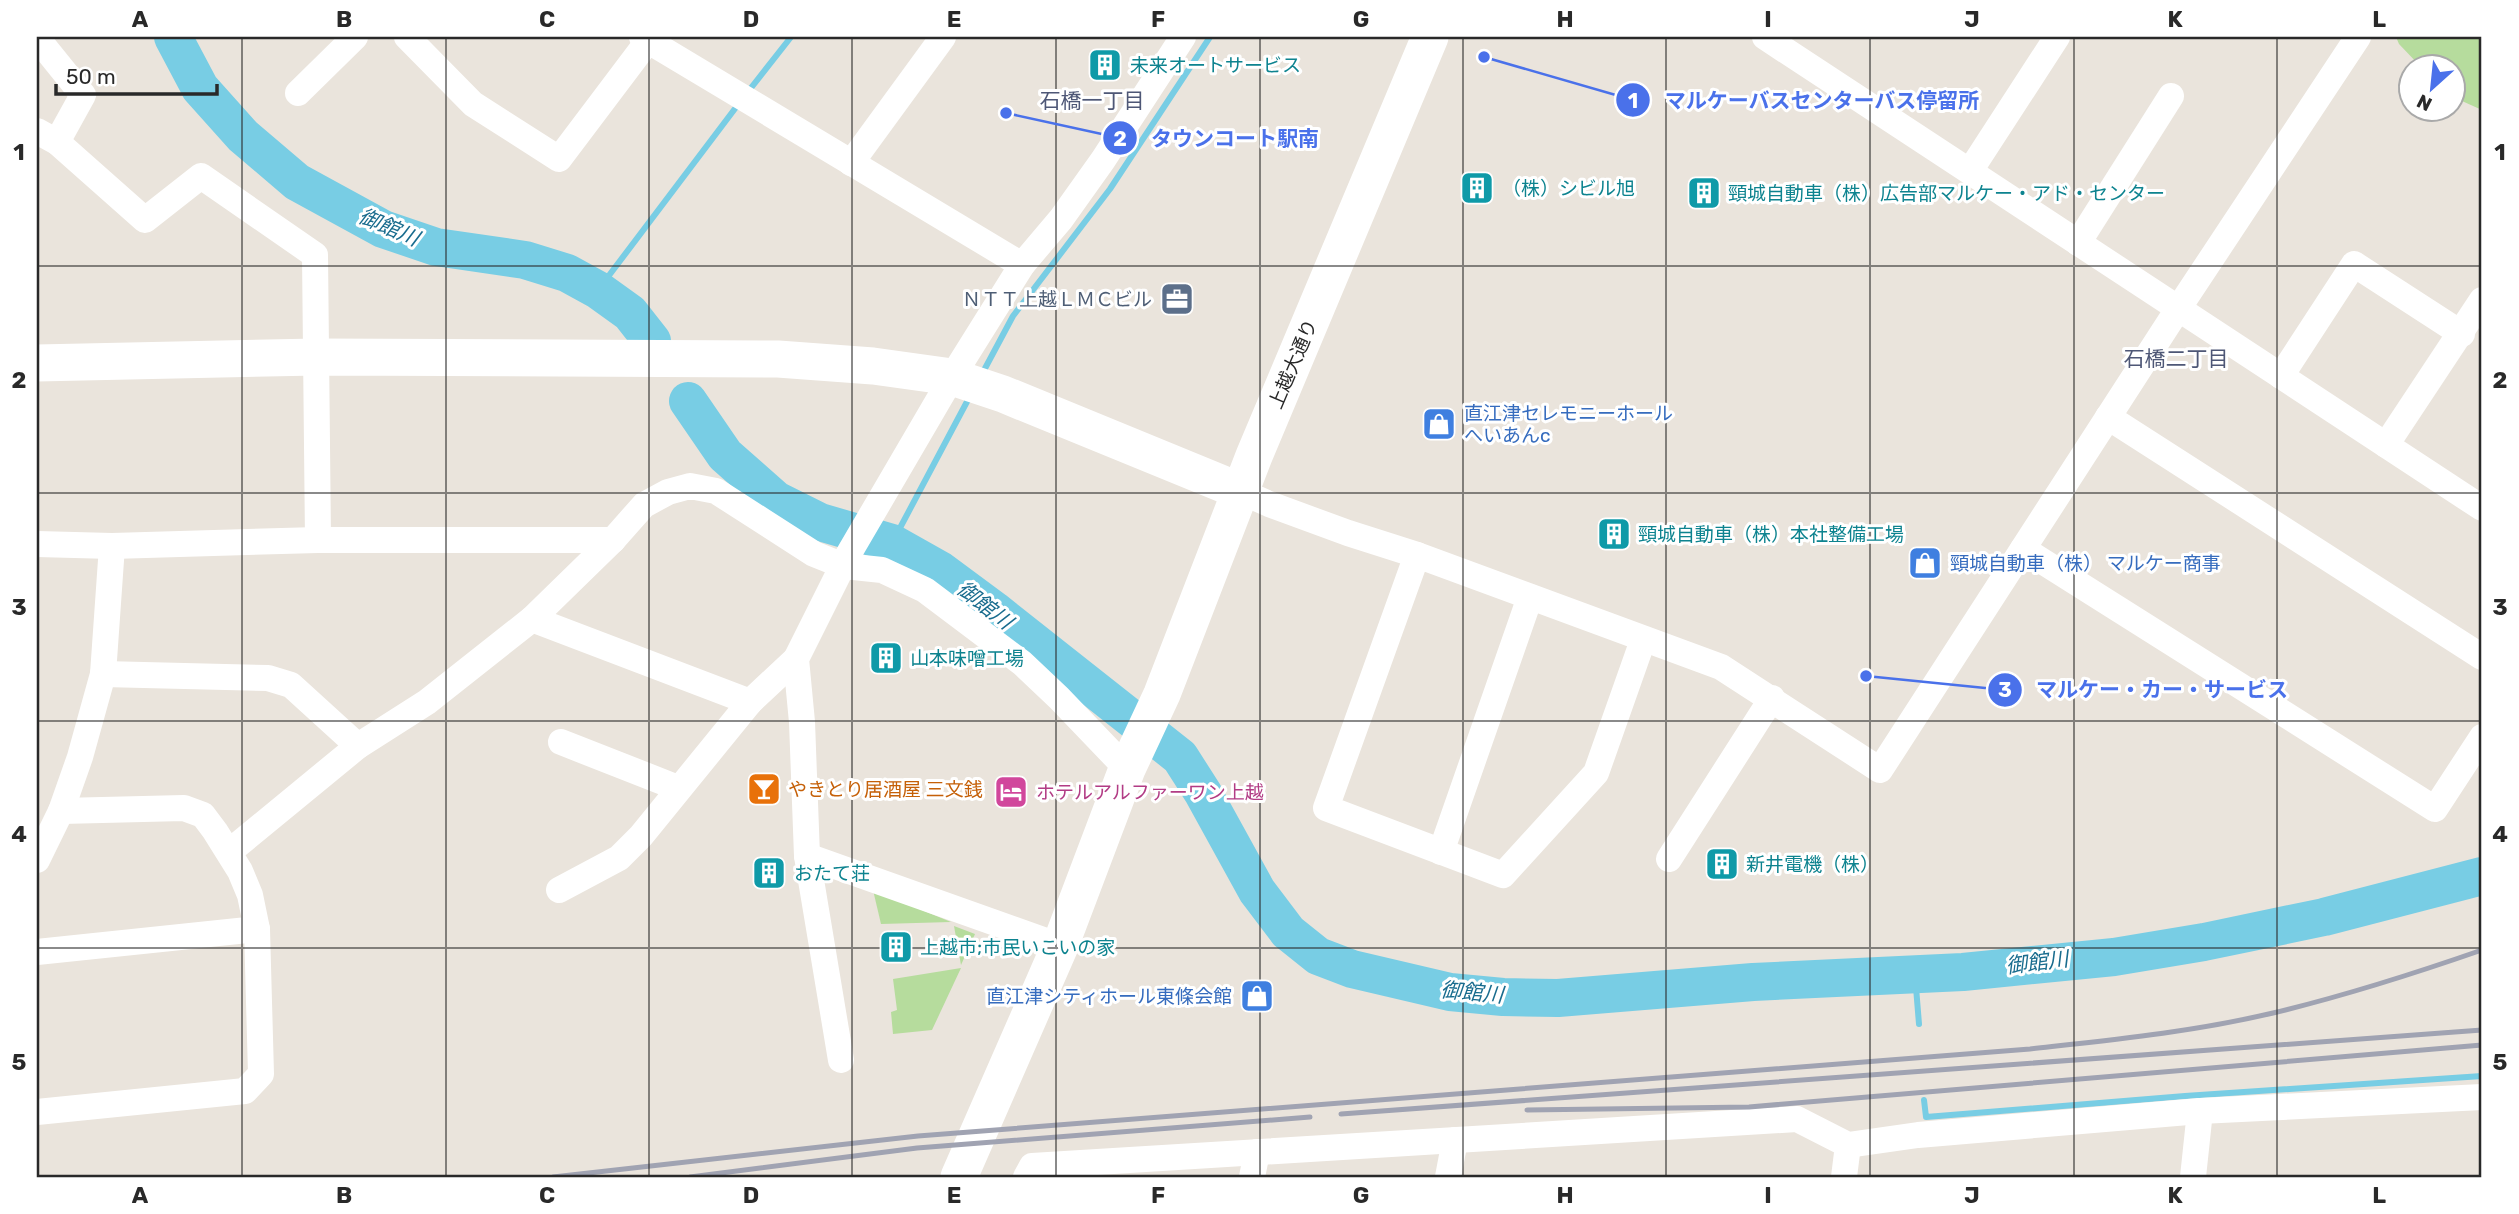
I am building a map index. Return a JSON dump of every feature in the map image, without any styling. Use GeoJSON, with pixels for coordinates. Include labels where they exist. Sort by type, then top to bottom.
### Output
{"type":"FeatureCollection","features":[{"type":"Feature","properties":{"kind":"street"},"geometry":{"type":"LineString","coordinates":[[298,93],[355,37]]}},
{"type":"Feature","properties":{"kind":"street"},"geometry":{"type":"LineString","coordinates":[[407,37],[473,104],[559,159],[645,39],[1022,265]]}},
{"type":"Feature","properties":{"kind":"street"},"geometry":{"type":"LineString","coordinates":[[559,890],[619,858],[641,836],[750,702],[796,659],[881,496],[952,377],[1022,265],[1075,200],[1182,37]]}},
{"type":"Feature","properties":{"kind":"street","name":"上越大通り"},"geometry":{"type":"LineString","coordinates":[[1131,761],[1163,694],[1240,491],[1430,37]]}},
{"type":"Feature","properties":{"kind":"street"},"geometry":{"type":"LineString","coordinates":[[1765,37],[2482,508]]}},
{"type":"Feature","properties":{"kind":"street"},"geometry":{"type":"LineString","coordinates":[[1970,171],[2057,37]]}},
{"type":"Feature","properties":{"kind":"street"},"geometry":{"type":"LineString","coordinates":[[37,363],[317,357],[778,359],[873,366],[952,377],[1024,402],[1269,504],[1721,667],[1880,770],[2178,309],[2358,37]]}},
{"type":"Feature","properties":{"kind":"street"},"geometry":{"type":"LineString","coordinates":[[37,38],[83,95],[47,136],[145,220],[201,176],[315,255],[318,540]]}},
{"type":"Feature","properties":{"kind":"street"},"geometry":{"type":"LineString","coordinates":[[851,163],[929,42]]}},
{"type":"Feature","properties":{"kind":"street"},"geometry":{"type":"LineString","coordinates":[[2078,243],[2171,96]]}},
{"type":"Feature","properties":{"kind":"street"},"geometry":{"type":"LineString","coordinates":[[2281,376],[2354,264],[2462,334]]}},
{"type":"Feature","properties":{"kind":"street"},"geometry":{"type":"LineString","coordinates":[[2386,445],[2482,300]]}},
{"type":"Feature","properties":{"kind":"street"},"geometry":{"type":"LineString","coordinates":[[2108,417],[2482,657]]}},
{"type":"Feature","properties":{"kind":"street"},"geometry":{"type":"LineString","coordinates":[[229,852],[358,746],[427,702],[532,619],[613,540],[644,505],[668,492],[690,486],[716,491],[814,554],[882,570],[925,590],[1022,663],[1131,761],[1060,946],[960,1174]]}},
{"type":"Feature","properties":{"kind":"street"},"geometry":{"type":"LineString","coordinates":[[37,544],[112,547],[318,540],[613,540]]}},
{"type":"Feature","properties":{"kind":"street"},"geometry":{"type":"LineString","coordinates":[[37,860],[61,811],[80,757],[103,674],[112,547]]}},
{"type":"Feature","properties":{"kind":"street"},"geometry":{"type":"LineString","coordinates":[[2023,549],[2435,809],[2482,737]]}},
{"type":"Feature","properties":{"kind":"street"},"geometry":{"type":"LineString","coordinates":[[1416,555],[1326,808],[1441,852],[1503,875],[1596,773],[1643,640]]}},
{"type":"Feature","properties":{"kind":"street"},"geometry":{"type":"LineString","coordinates":[[1441,852],[1530,597]]}},
{"type":"Feature","properties":{"kind":"street"},"geometry":{"type":"LineString","coordinates":[[532,619],[750,702]]}},
{"type":"Feature","properties":{"kind":"street"},"geometry":{"type":"LineString","coordinates":[[796,659],[802,722],[807,856],[841,1060]]}},
{"type":"Feature","properties":{"kind":"street"},"geometry":{"type":"LineString","coordinates":[[103,674],[268,678],[291,685],[358,746]]}},
{"type":"Feature","properties":{"kind":"street"},"geometry":{"type":"LineString","coordinates":[[1669,859],[1772,698]]}},
{"type":"Feature","properties":{"kind":"street"},"geometry":{"type":"LineString","coordinates":[[561,742],[678,788]]}},
{"type":"Feature","properties":{"kind":"street"},"geometry":{"type":"LineString","coordinates":[[37,1112],[245,1091],[261,1074],[257,929],[250,895],[229,852],[203,815],[184,808],[61,811]]}},
{"type":"Feature","properties":{"kind":"street"},"geometry":{"type":"LineString","coordinates":[[807,856],[1060,946]]}},
{"type":"Feature","properties":{"kind":"street"},"geometry":{"type":"LineString","coordinates":[[37,952],[257,929]]}},
{"type":"Feature","properties":{"kind":"street"},"geometry":{"type":"LineString","coordinates":[[1026,1177],[1032,1166],[1255,1165],[1455,1140],[1797,1119],[1848,1145],[1918,1135],[2200,1111],[2482,1097]]}},
{"type":"Feature","properties":{"kind":"street"},"geometry":{"type":"LineString","coordinates":[[2193,1177],[2200,1111]]}},
{"type":"Feature","properties":{"kind":"street"},"geometry":{"type":"LineString","coordinates":[[1448,1177],[1455,1140]]}},
{"type":"Feature","properties":{"kind":"street"},"geometry":{"type":"LineString","coordinates":[[1844,1177],[1848,1145]]}},
{"type":"Feature","properties":{"kind":"green space"},"geometry":{"type":"Polygon","coordinates":[[[2396,37],[2482,37],[2482,110],[2466,103],[2466,52],[2407,52],[2396,37]]]}},
{"type":"Feature","properties":{"kind":"green space"},"geometry":{"type":"Polygon","coordinates":[[[873,890],[951,922],[881,924],[873,890]]]}},
{"type":"Feature","properties":{"kind":"green space"},"geometry":{"type":"Polygon","coordinates":[[[954,926],[975,934],[961,965],[954,926]]]}},
{"type":"Feature","properties":{"kind":"green space"},"geometry":{"type":"Polygon","coordinates":[[[961,968],[932,1030],[893,1034],[891,1012],[897,1010],[893,979],[961,968]]]}},
{"type":"Feature","properties":{"kind":"waterway","name":"御館川"},"geometry":{"type":"LineString","coordinates":[[173,37],[200,88],[243,136],[297,182],[383,229],[436,247],[525,260],[567,273],[598,290],[630,313],[652,341]]}},
{"type":"Feature","properties":{"kind":"waterway"},"geometry":{"type":"LineString","coordinates":[[747,93],[791,37]]}},
{"type":"Feature","properties":{"kind":"waterway"},"geometry":{"type":"LineString","coordinates":[[982,374],[1013,316],[1110,189],[1210,37]]}},
{"type":"Feature","properties":{"kind":"waterway"},"geometry":{"type":"LineString","coordinates":[[598,290],[740,102]]}},
{"type":"Feature","properties":{"kind":"waterway"},"geometry":{"type":"LineString","coordinates":[[892,543],[970,396]]}},
{"type":"Feature","properties":{"kind":"waterway","name":"御館川"},"geometry":{"type":"LineString","coordinates":[[688,401],[725,455],[776,500],[820,522],[892,543],[940,570],[1180,757],[1257,891],[1288,932],[1318,956],[1352,969],[1450,992],[1558,998],[1753,982],[1963,972],[2114,957],[2204,942],[2324,917],[2482,876]]}},
{"type":"Feature","properties":{"kind":"waterway"},"geometry":{"type":"LineString","coordinates":[[1915,975],[1919,1024]]}},
{"type":"Feature","properties":{"kind":"waterway"},"geometry":{"type":"LineString","coordinates":[[1924,1100],[1926,1117],[2482,1076]]}},
{"type":"Feature","properties":{"kind":"railway"},"geometry":{"type":"LineString","coordinates":[[553,1177],[918,1136],[2030,1049],[2121,1039],[2273,1013],[2378,984],[2482,950]]}},
{"type":"Feature","properties":{"kind":"railway"},"geometry":{"type":"LineString","coordinates":[[1341,1114],[2482,1030]]}},
{"type":"Feature","properties":{"kind":"railway"},"geometry":{"type":"LineString","coordinates":[[1527,1110],[1749,1107],[2482,1045]]}},
{"type":"Feature","properties":{"kind":"railway"},"geometry":{"type":"LineString","coordinates":[[690,1177],[917,1148],[1310,1117]]}},
{"type":"Feature","properties":{"kind":"place","name":"マルケーバスセンターバス停留所"},"geometry":{"type":"Point","coordinates":[1484,57]}},
{"type":"Feature","properties":{"kind":"place","name":"未来オートサービス"},"geometry":{"type":"Point","coordinates":[1105,65]}},
{"type":"Feature","properties":{"kind":"place","name":"タウンコート駅南"},"geometry":{"type":"Point","coordinates":[1006,113]}},
{"type":"Feature","properties":{"kind":"place","name":"（株）シビル旭"},"geometry":{"type":"Point","coordinates":[1477,188]}},
{"type":"Feature","properties":{"kind":"place","name":"頸城自動車（株）広告部マルケー・アド・センター"},"geometry":{"type":"Point","coordinates":[1704,193]}},
{"type":"Feature","properties":{"kind":"place","name":"ＮＴＴ上越ＬＭＣビル"},"geometry":{"type":"Point","coordinates":[1177,299]}},
{"type":"Feature","properties":{"kind":"place","name":"直江津セレモニーホール へいあんc"},"geometry":{"type":"Point","coordinates":[1439,424]}},
{"type":"Feature","properties":{"kind":"place","name":"頸城自動車（株）本社整備工場"},"geometry":{"type":"Point","coordinates":[1614,534]}},
{"type":"Feature","properties":{"kind":"place","name":"頸城自動車（株） マルケー商事"},"geometry":{"type":"Point","coordinates":[1925,563]}},
{"type":"Feature","properties":{"kind":"place","name":"山本味噌工場"},"geometry":{"type":"Point","coordinates":[886,658]}},
{"type":"Feature","properties":{"kind":"place","name":"マルケー・カー・サービス"},"geometry":{"type":"Point","coordinates":[1866,676]}},
{"type":"Feature","properties":{"kind":"place","name":"やきとり居酒屋 三文銭"},"geometry":{"type":"Point","coordinates":[764,789]}},
{"type":"Feature","properties":{"kind":"place","name":"ホテルアルファーワン上越"},"geometry":{"type":"Point","coordinates":[1011,792]}},
{"type":"Feature","properties":{"kind":"place","name":"新井電機（株）"},"geometry":{"type":"Point","coordinates":[1722,864]}},
{"type":"Feature","properties":{"kind":"place","name":"おたて荘"},"geometry":{"type":"Point","coordinates":[769,873]}},
{"type":"Feature","properties":{"kind":"place","name":"上越市;市民いこいの家"},"geometry":{"type":"Point","coordinates":[896,947]}},
{"type":"Feature","properties":{"kind":"place","name":"直江津シティホール東條会館"},"geometry":{"type":"Point","coordinates":[1257,996]}},
{"type":"Feature","properties":{"kind":"district","name":"石橋一丁目"},"geometry":{"type":"Point","coordinates":[1092,100]}},
{"type":"Feature","properties":{"kind":"district","name":"石橋二丁目"},"geometry":{"type":"Point","coordinates":[2176,358]}}]}
